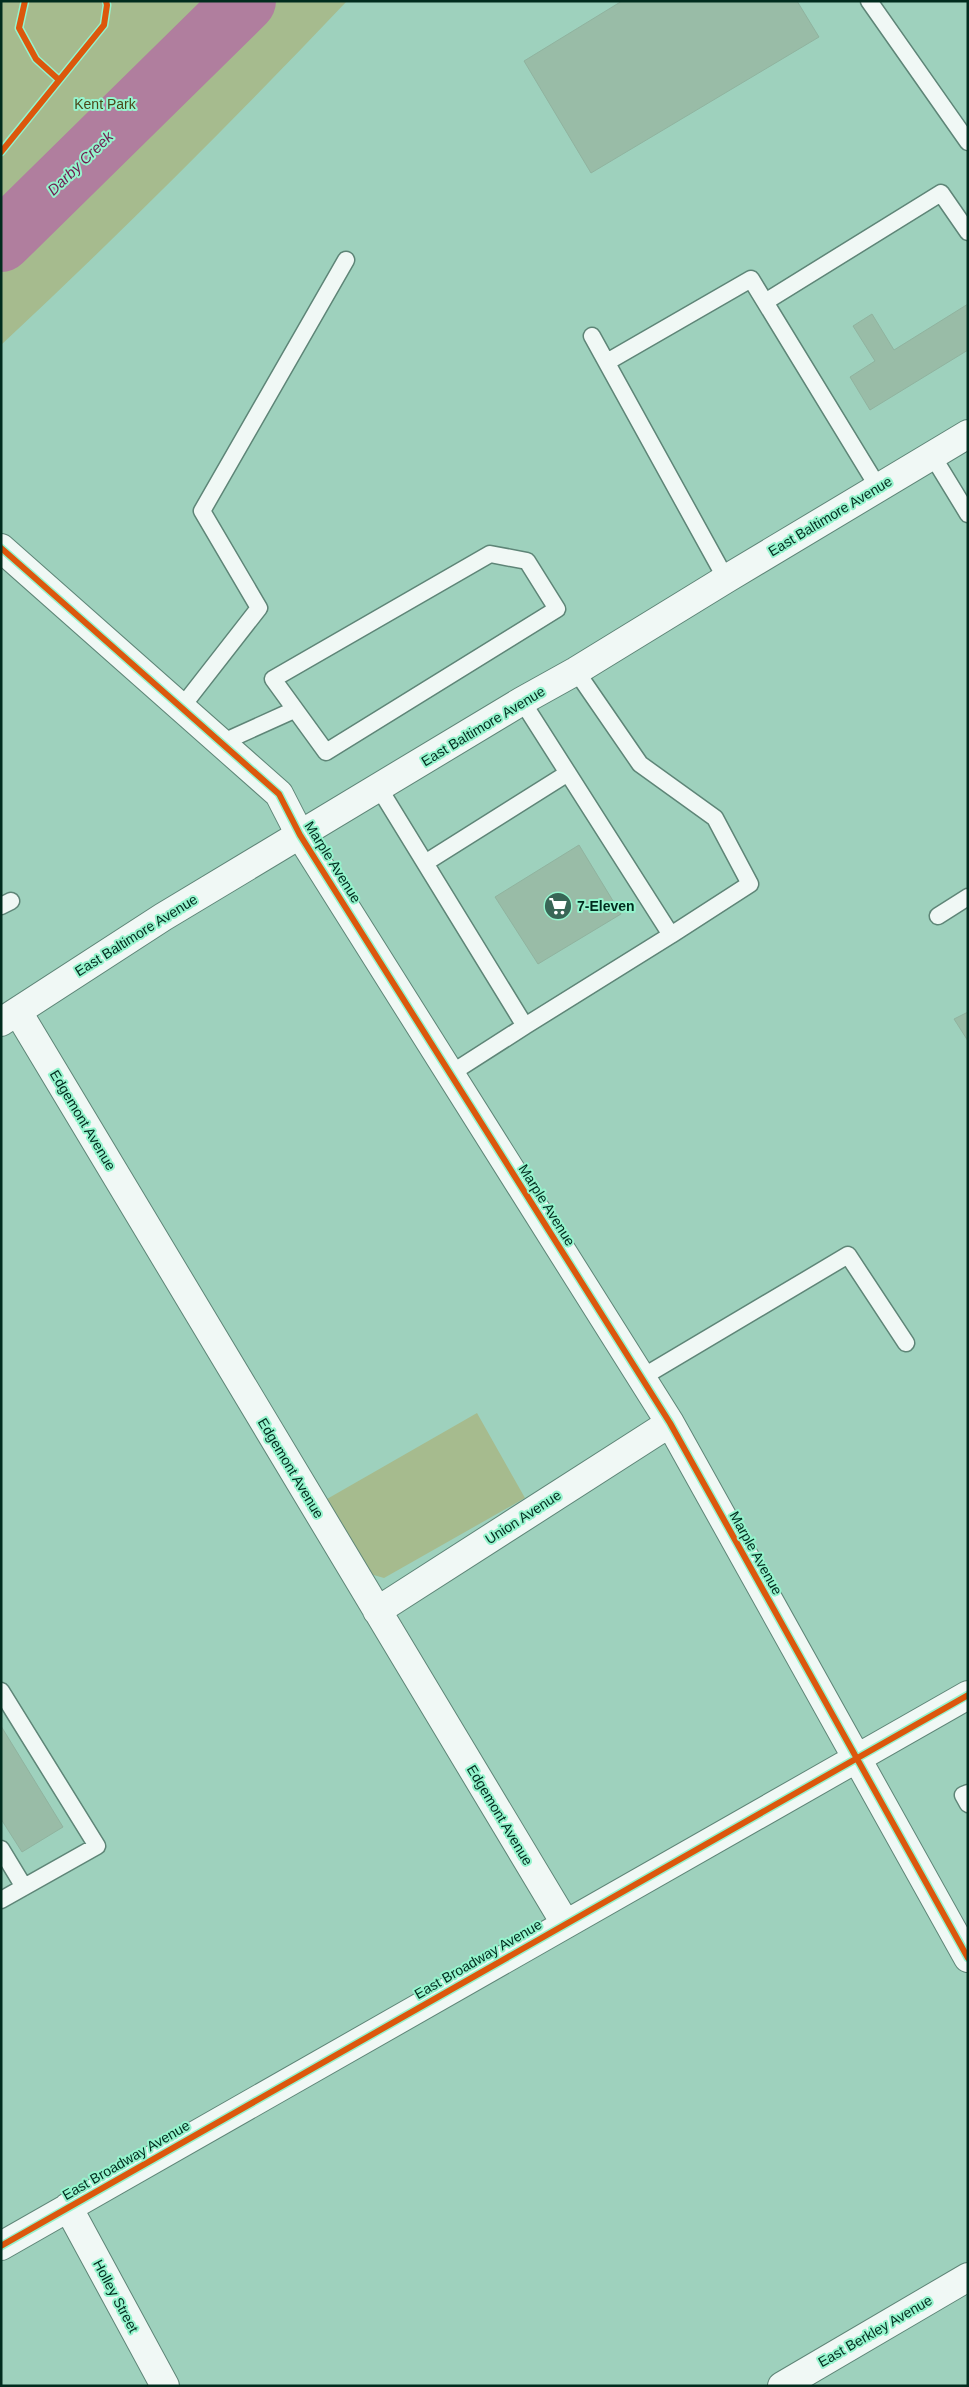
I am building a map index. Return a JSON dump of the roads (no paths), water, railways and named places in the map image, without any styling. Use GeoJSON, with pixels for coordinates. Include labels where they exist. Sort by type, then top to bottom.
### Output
{"type":"FeatureCollection","features":[{"type":"Feature","properties":{"kind":"street","name":"East Baltimore Avenue"},"geometry":{"type":"LineString","coordinates":[[9,1017],[163,916],[522,701],[576,671],[726,578],[968,434]]}},
{"type":"Feature","properties":{"kind":"street","name":"Marple Avenue"},"geometry":{"type":"LineString","coordinates":[[1,548],[279,794],[300,835],[670,1423],[968,1958]]}},
{"type":"Feature","properties":{"kind":"street","name":"Edgemont Avenue"},"geometry":{"type":"LineString","coordinates":[[9,1017],[377,1611],[565,1923]]}},
{"type":"Feature","properties":{"kind":"street","name":"Union Avenue"},"geometry":{"type":"LineString","coordinates":[[377,1611],[670,1423]]}},
{"type":"Feature","properties":{"kind":"street","name":"East Broadway Avenue"},"geometry":{"type":"LineString","coordinates":[[1,2246],[968,1695]]}},
{"type":"Feature","properties":{"kind":"street","name":"Holley Street"},"geometry":{"type":"LineString","coordinates":[[68,2207],[164,2386]]}},
{"type":"Feature","properties":{"kind":"street","name":"East Berkley Avenue"},"geometry":{"type":"LineString","coordinates":[[782,2386],[968,2277]]}},
{"type":"Feature","properties":{"kind":"lane"},"geometry":{"type":"LineString","coordinates":[[869,1],[968,142]]}},
{"type":"Feature","properties":{"kind":"lane"},"geometry":{"type":"LineString","coordinates":[[765,302],[941,193],[968,232]]}},
{"type":"Feature","properties":{"kind":"lane"},"geometry":{"type":"LineString","coordinates":[[181,708],[259,608],[202,511],[346,260]]}},
{"type":"Feature","properties":{"kind":"lane"},"geometry":{"type":"LineString","coordinates":[[607,362],[751,279],[878,488]]}},
{"type":"Feature","properties":{"kind":"lane"},"geometry":{"type":"LineString","coordinates":[[592,336],[726,578]]}},
{"type":"Feature","properties":{"kind":"lane"},"geometry":{"type":"LineString","coordinates":[[932,455],[968,514]]}},
{"type":"Feature","properties":{"kind":"lane"},"geometry":{"type":"LineString","coordinates":[[490,554],[527,561],[557,610],[326,752],[294,710],[273,679],[490,554]]}},
{"type":"Feature","properties":{"kind":"lane"},"geometry":{"type":"LineString","coordinates":[[450,1074],[750,884],[715,818],[640,764],[576,671]]}},
{"type":"Feature","properties":{"kind":"lane"},"geometry":{"type":"LineString","coordinates":[[522,701],[671,935]]}},
{"type":"Feature","properties":{"kind":"lane"},"geometry":{"type":"LineString","coordinates":[[221,743],[294,710]]}},
{"type":"Feature","properties":{"kind":"lane"},"geometry":{"type":"LineString","coordinates":[[425,863],[568,773]]}},
{"type":"Feature","properties":{"kind":"lane"},"geometry":{"type":"LineString","coordinates":[[379,788],[525,1026]]}},
{"type":"Feature","properties":{"kind":"lane"},"geometry":{"type":"LineString","coordinates":[[938,916],[968,897]]}},
{"type":"Feature","properties":{"kind":"lane"},"geometry":{"type":"LineString","coordinates":[[641,1378],[848,1255],[906,1343]]}},
{"type":"Feature","properties":{"kind":"lane"},"geometry":{"type":"LineString","coordinates":[[1,1691],[97,1846],[1,1900]]}},
{"type":"Feature","properties":{"kind":"lane"},"geometry":{"type":"LineString","coordinates":[[968,1793],[963,1795],[968,1804]]}},
{"type":"Feature","properties":{"kind":"lane"},"geometry":{"type":"LineString","coordinates":[[1,1849],[24,1887]]}},
{"type":"Feature","properties":{"kind":"waterway","name":"Darby Creek"},"geometry":{"type":"LineString","coordinates":[[1,241],[245,1]]}},
{"type":"Feature","properties":{"kind":"place","name":"7-Eleven"},"geometry":{"type":"Point","coordinates":[558,906]}},
{"type":"Feature","properties":{"kind":"park label","name":"Kent Park"},"geometry":{"type":"Point","coordinates":[105,104]}}]}
